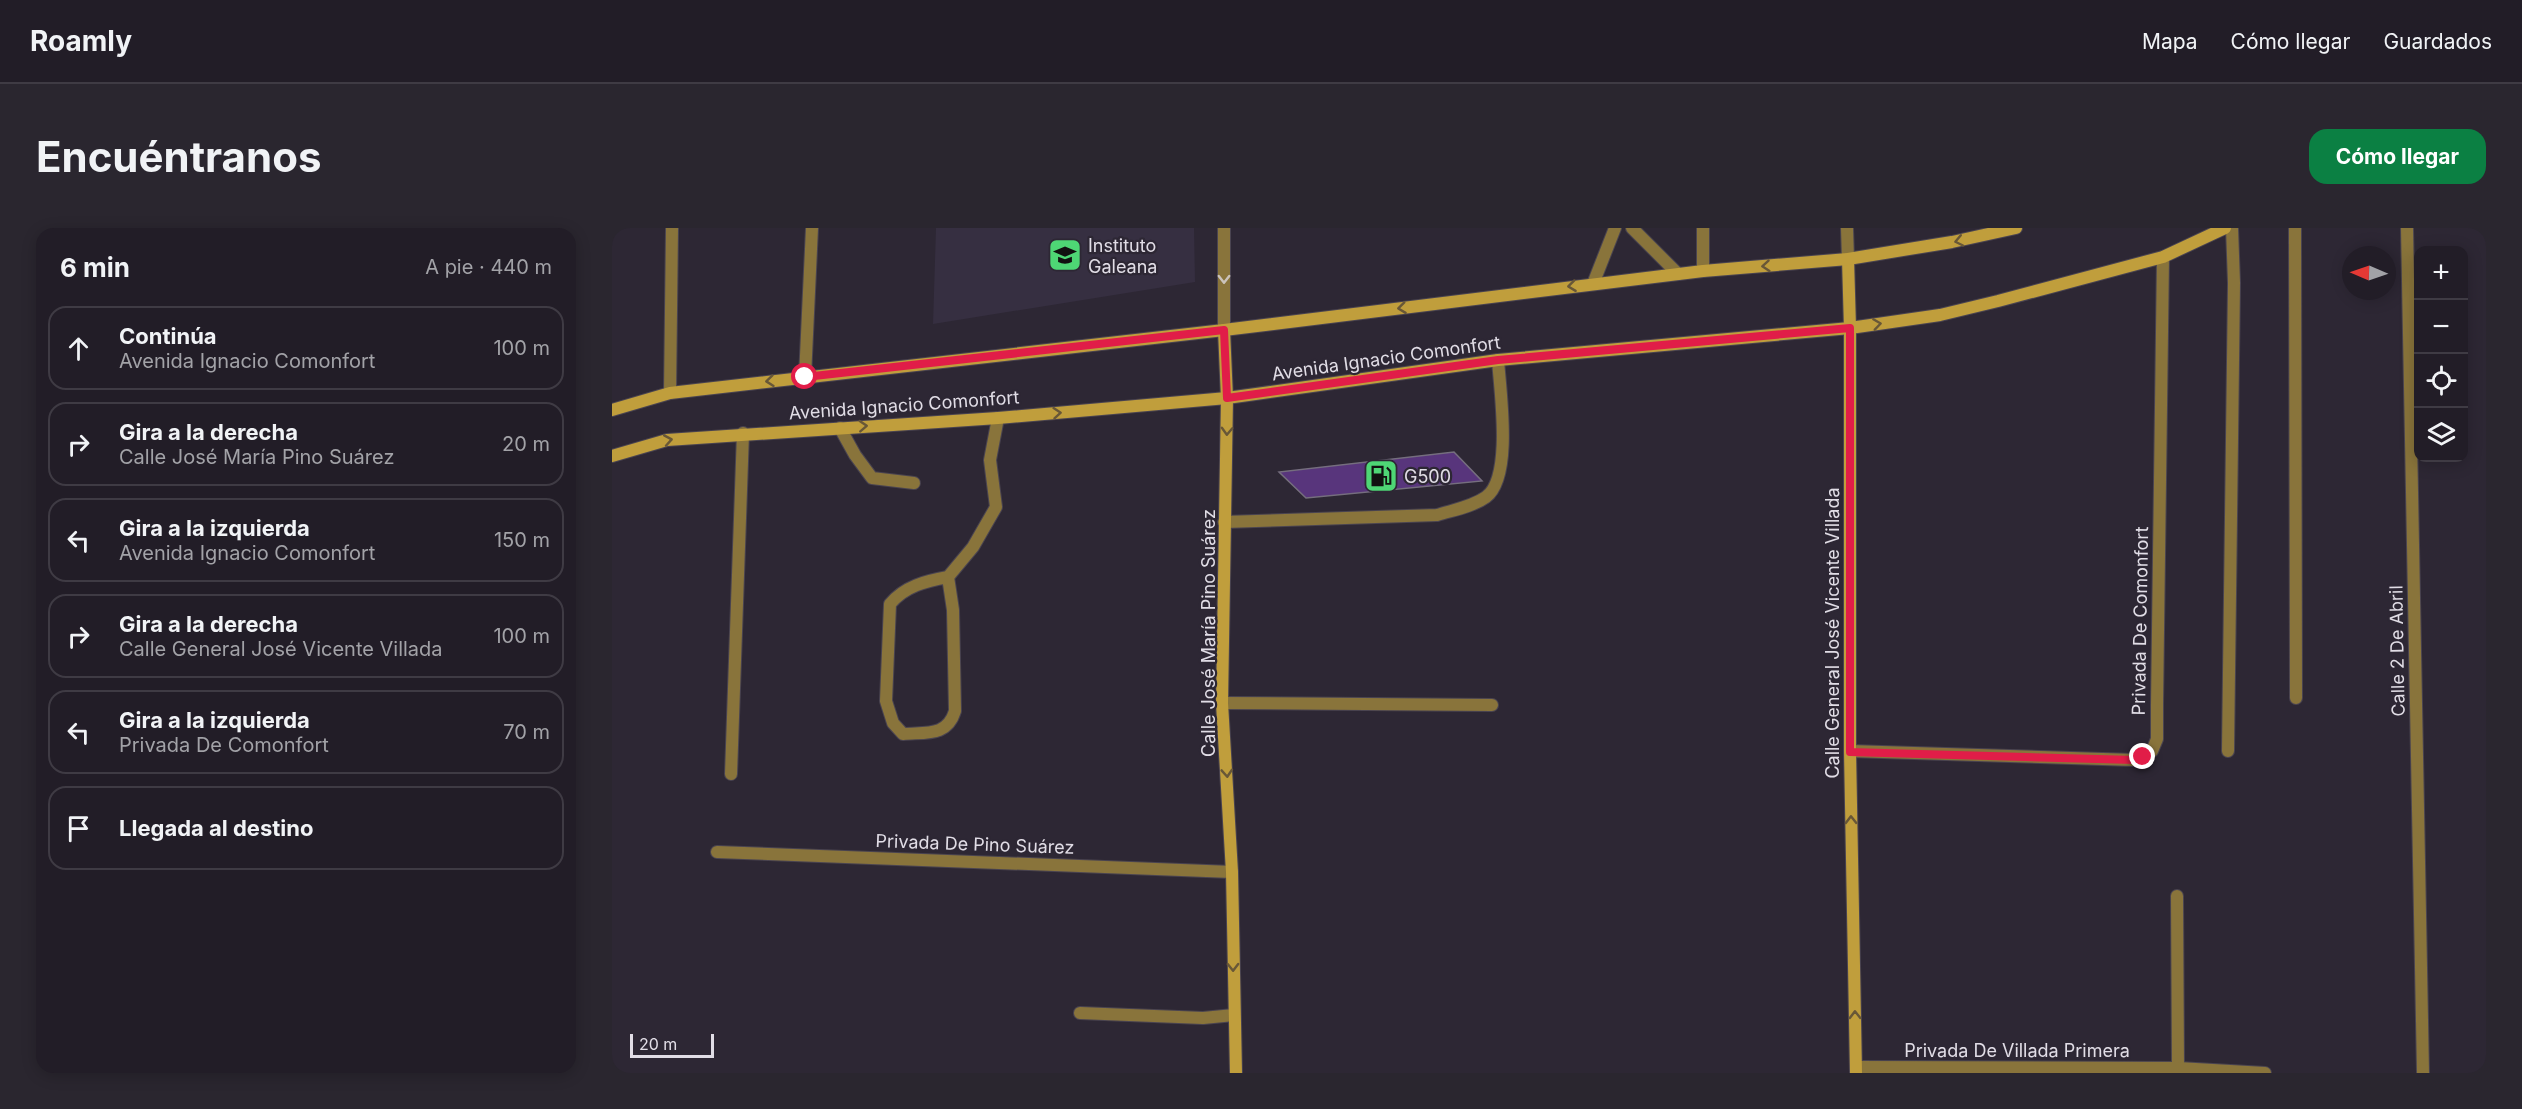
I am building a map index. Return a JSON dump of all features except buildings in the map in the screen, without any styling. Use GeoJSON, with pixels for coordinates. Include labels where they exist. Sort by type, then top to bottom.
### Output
{"type":"FeatureCollection","features":[{"type":"Feature","properties":{"kind":"main road","name":"Avenida Ignacio Comonfort"},"geometry":{"type":"LineString","coordinates":[[612,410],[670,393],[1224,330],[1703,271],[1848,259],[1952,242],[2016,228]]}},
{"type":"Feature","properties":{"kind":"main road","name":"Avenida Ignacio Comonfort"},"geometry":{"type":"LineString","coordinates":[[612,456],[667,440],[743,433],[998,418],[1227,398],[1498,360],[1850,328],[1940,315],[2163,257],[2226,228]]}},
{"type":"Feature","properties":{"kind":"main road","name":"Calle General José Vicente Villada"},"geometry":{"type":"LineString","coordinates":[[1848,259],[1850,752],[1857,1070]]}},
{"type":"Feature","properties":{"kind":"main road","name":"Calle José María Pino Suárez"},"geometry":{"type":"LineString","coordinates":[[1224,330],[1227,398],[1222,703],[1232,872],[1236,1073]]}},
{"type":"Feature","properties":{"kind":"street"},"geometry":{"type":"LineString","coordinates":[[670,393],[672,228]]}},
{"type":"Feature","properties":{"kind":"street"},"geometry":{"type":"LineString","coordinates":[[805,377],[812,228]]}},
{"type":"Feature","properties":{"kind":"street","name":"Calle José María Pino Suárez"},"geometry":{"type":"LineString","coordinates":[[1224,228],[1224,330]]}},
{"type":"Feature","properties":{"kind":"street"},"geometry":{"type":"LineString","coordinates":[[1593,284],[1616,228]]}},
{"type":"Feature","properties":{"kind":"street"},"geometry":{"type":"LineString","coordinates":[[1632,228],[1678,274]]}},
{"type":"Feature","properties":{"kind":"street"},"geometry":{"type":"LineString","coordinates":[[1703,228],[1703,271]]}},
{"type":"Feature","properties":{"kind":"street","name":"Calle General José Vicente Villada"},"geometry":{"type":"LineString","coordinates":[[1847,228],[1848,259]]}},
{"type":"Feature","properties":{"kind":"street"},"geometry":{"type":"LineString","coordinates":[[2228,751],[2234,284],[2232,228]]}},
{"type":"Feature","properties":{"kind":"street"},"geometry":{"type":"LineString","coordinates":[[2295,228],[2296,698]]}},
{"type":"Feature","properties":{"kind":"street","name":"Calle 2 De Abril"},"geometry":{"type":"LineString","coordinates":[[2407,228],[2423,1073]]}},
{"type":"Feature","properties":{"kind":"street","name":"Privada De Comonfort"},"geometry":{"type":"LineString","coordinates":[[1850,752],[2134,760],[2152,752],[2157,739],[2160,293],[2163,257]]}},
{"type":"Feature","properties":{"kind":"street"},"geometry":{"type":"LineString","coordinates":[[1224,522],[1437,515],[1486,496],[1495,485],[1503,455],[1498,360]]}},
{"type":"Feature","properties":{"kind":"street"},"geometry":{"type":"LineString","coordinates":[[948,578],[953,610],[955,711],[951,723],[941,730],[903,734],[893,723],[886,701],[890,604],[899,593],[925,582],[948,578],[973,548],[996,507],[990,460],[998,418]]}},
{"type":"Feature","properties":{"kind":"street"},"geometry":{"type":"LineString","coordinates":[[840,428],[855,455],[872,478],[914,483]]}},
{"type":"Feature","properties":{"kind":"street"},"geometry":{"type":"LineString","coordinates":[[731,774],[743,433]]}},
{"type":"Feature","properties":{"kind":"street"},"geometry":{"type":"LineString","coordinates":[[1222,703],[1492,705]]}},
{"type":"Feature","properties":{"kind":"street","name":"Privada De Pino Suárez"},"geometry":{"type":"LineString","coordinates":[[717,852],[1232,872]]}},
{"type":"Feature","properties":{"kind":"street"},"geometry":{"type":"LineString","coordinates":[[2177,896],[2178,1068]]}},
{"type":"Feature","properties":{"kind":"street"},"geometry":{"type":"LineString","coordinates":[[1080,1013],[1203,1018],[1234,1015]]}},
{"type":"Feature","properties":{"kind":"street","name":"Privada De Villada Primera"},"geometry":{"type":"LineString","coordinates":[[1857,1070],[2147,1071],[2178,1068],[2265,1073]]}},
{"type":"Feature","properties":{"kind":"shaded area","name":"Instituto Galeana"},"geometry":{"type":"Polygon","coordinates":[[[936,228],[1194,228],[1195,282],[933,324],[936,228]]]}},
{"type":"Feature","properties":{"kind":"place","name":"Instituto Galeana"},"geometry":{"type":"Point","coordinates":[1065,255]}},
{"type":"Feature","properties":{"kind":"place","name":"G500"},"geometry":{"type":"Point","coordinates":[1381,476]}},
{"type":"Feature","properties":{"kind":"route"},"geometry":{"type":"LineString","coordinates":[[805,377],[1224,330],[1227,398],[1498,360],[1850,328],[1850,752],[2072,759],[2134,760],[2143,757]]}}]}
